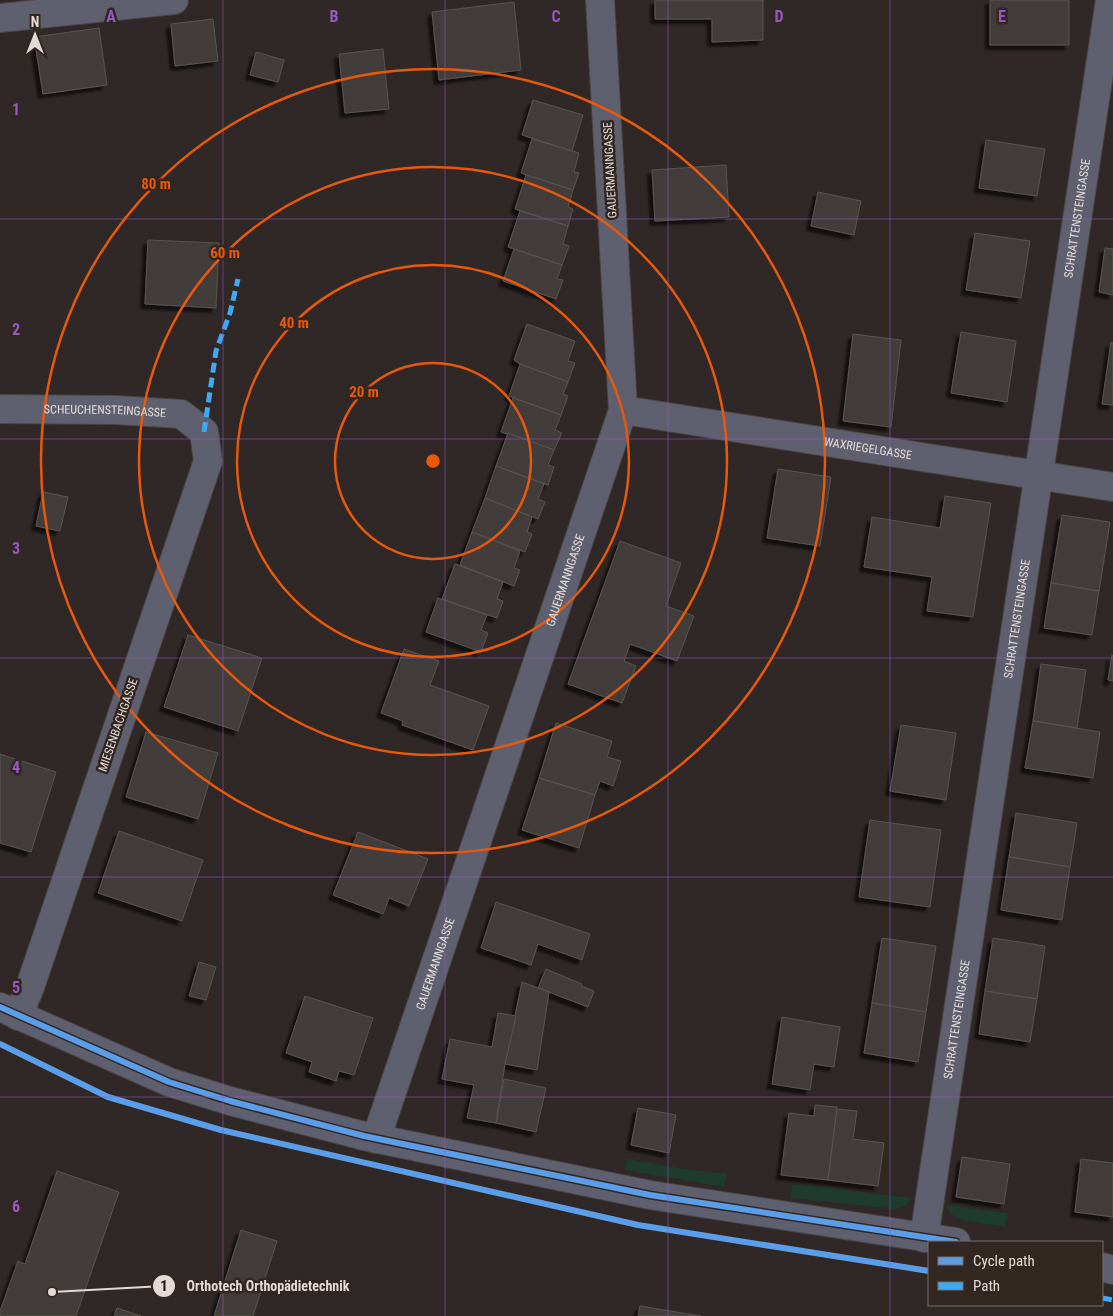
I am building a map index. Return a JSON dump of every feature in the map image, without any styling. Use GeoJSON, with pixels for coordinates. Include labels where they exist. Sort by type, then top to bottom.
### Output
{"type":"FeatureCollection","features":[{"type":"Feature","properties":{"kind":"street"},"geometry":{"type":"LineString","coordinates":[[0,18],[174,0]]}},
{"type":"Feature","properties":{"kind":"street","name":"GAUERMANNGASSE"},"geometry":{"type":"LineString","coordinates":[[376,1139],[623,410],[600,0]]}},
{"type":"Feature","properties":{"kind":"street","name":"SCHRATTENSTEINGASSE"},"geometry":{"type":"LineString","coordinates":[[924,1238],[1110,0]]}},
{"type":"Feature","properties":{"kind":"street","name":"SCHEUCHENSTEINGASSE"},"geometry":{"type":"LineString","coordinates":[[0,409],[116,410],[181,414],[204,432]]}},
{"type":"Feature","properties":{"kind":"street","name":"WAXRIEGELGASSE"},"geometry":{"type":"LineString","coordinates":[[623,410],[1113,487]]}},
{"type":"Feature","properties":{"kind":"street","name":"MIESENBACHGASSE"},"geometry":{"type":"LineString","coordinates":[[9,1011],[30,987],[208,461],[204,432]]}},
{"type":"Feature","properties":{"kind":"street"},"geometry":{"type":"LineString","coordinates":[[9,1011],[169,1082],[230,1101],[376,1139],[650,1194],[948,1241]]}},
{"type":"Feature","properties":{"kind":"green space"},"geometry":{"type":"Polygon","coordinates":[[[627,1159],[727,1174],[724,1187],[625,1170],[627,1159]]]}},
{"type":"Feature","properties":{"kind":"green space"},"geometry":{"type":"Polygon","coordinates":[[[792,1184],[912,1198],[906,1205],[895,1209],[791,1198],[792,1184]]]}},
{"type":"Feature","properties":{"kind":"green space"},"geometry":{"type":"Polygon","coordinates":[[[946,1205],[1008,1213],[1005,1227],[961,1220],[951,1214],[946,1205]]]}},
{"type":"Feature","properties":{"kind":"building"},"geometry":{"type":"Polygon","coordinates":[[[655,0],[763,0],[763,40],[712,42],[712,19],[655,19],[655,0]]]}},
{"type":"Feature","properties":{"kind":"building"},"geometry":{"type":"Polygon","coordinates":[[[990,0],[1069,0],[1069,45],[990,45],[990,0]]]}},
{"type":"Feature","properties":{"kind":"building"},"geometry":{"type":"Polygon","coordinates":[[[514,2],[521,70],[439,80],[432,12],[514,2]]]}},
{"type":"Feature","properties":{"kind":"building"},"geometry":{"type":"Polygon","coordinates":[[[213,19],[218,61],[175,66],[171,24],[213,19]]]}},
{"type":"Feature","properties":{"kind":"building"},"geometry":{"type":"Polygon","coordinates":[[[99,28],[107,85],[43,94],[34,37],[99,28]]]}},
{"type":"Feature","properties":{"kind":"building"},"geometry":{"type":"Polygon","coordinates":[[[383,49],[389,109],[345,113],[339,54],[383,49]]]}},
{"type":"Feature","properties":{"kind":"building"},"geometry":{"type":"Polygon","coordinates":[[[256,52],[284,60],[278,82],[250,75],[256,52]]]}},
{"type":"Feature","properties":{"kind":"building"},"geometry":{"type":"Polygon","coordinates":[[[533,100],[583,115],[572,151],[522,135],[533,100]]]}},
{"type":"Feature","properties":{"kind":"building"},"geometry":{"type":"Polygon","coordinates":[[[532,139],[579,153],[574,172],[579,173],[573,190],[521,173],[532,139]]]}},
{"type":"Feature","properties":{"kind":"building"},"geometry":{"type":"Polygon","coordinates":[[[986,140],[1045,149],[1037,196],[979,188],[986,140]]]}},
{"type":"Feature","properties":{"kind":"building"},"geometry":{"type":"Polygon","coordinates":[[[726,165],[729,217],[655,221],[652,170],[726,165]]]}},
{"type":"Feature","properties":{"kind":"building"},"geometry":{"type":"Polygon","coordinates":[[[526,175],[573,190],[568,207],[573,209],[568,226],[515,209],[526,175]]]}},
{"type":"Feature","properties":{"kind":"building"},"geometry":{"type":"Polygon","coordinates":[[[818,192],[861,201],[854,235],[811,226],[818,192]]]}},
{"type":"Feature","properties":{"kind":"building"},"geometry":{"type":"Polygon","coordinates":[[[520,211],[568,226],[563,244],[569,246],[562,265],[508,247],[520,211]]]}},
{"type":"Feature","properties":{"kind":"building"},"geometry":{"type":"Polygon","coordinates":[[[975,233],[1030,241],[1021,298],[966,290],[975,233]]]}},
{"type":"Feature","properties":{"kind":"building"},"geometry":{"type":"Polygon","coordinates":[[[148,240],[219,243],[216,308],[145,304],[148,240]]]}},
{"type":"Feature","properties":{"kind":"building"},"geometry":{"type":"Polygon","coordinates":[[[1105,248],[1113,249],[1113,295],[1099,292],[1105,248]]]}},
{"type":"Feature","properties":{"kind":"building"},"geometry":{"type":"Polygon","coordinates":[[[514,249],[562,265],[557,279],[563,280],[556,299],[503,281],[514,249]]]}},
{"type":"Feature","properties":{"kind":"building"},"geometry":{"type":"Polygon","coordinates":[[[527,324],[575,341],[568,361],[575,363],[568,382],[514,360],[527,324]]]}},
{"type":"Feature","properties":{"kind":"building"},"geometry":{"type":"Polygon","coordinates":[[[961,332],[1016,341],[1007,402],[951,393],[961,332]]]}},
{"type":"Feature","properties":{"kind":"building"},"geometry":{"type":"Polygon","coordinates":[[[853,334],[901,340],[891,427],[843,421],[853,334]]]}},
{"type":"Feature","properties":{"kind":"building"},"geometry":{"type":"Polygon","coordinates":[[[1111,342],[1113,343],[1113,405],[1102,404],[1111,342]]]}},
{"type":"Feature","properties":{"kind":"building"},"geometry":{"type":"Polygon","coordinates":[[[520,364],[568,382],[563,394],[568,396],[561,415],[509,396],[520,364]]]}},
{"type":"Feature","properties":{"kind":"building"},"geometry":{"type":"Polygon","coordinates":[[[513,398],[561,415],[555,430],[562,433],[554,450],[501,432],[513,398]]]}},
{"type":"Feature","properties":{"kind":"building"},"geometry":{"type":"Polygon","coordinates":[[[508,433],[554,450],[548,465],[554,467],[548,485],[496,466],[508,433]]]}},
{"type":"Feature","properties":{"kind":"building"},"geometry":{"type":"Polygon","coordinates":[[[496,466],[544,484],[538,499],[545,502],[538,519],[485,498],[496,466]]]}},
{"type":"Feature","properties":{"kind":"building"},"geometry":{"type":"Polygon","coordinates":[[[778,469],[831,477],[820,546],[767,538],[778,469]]]}},
{"type":"Feature","properties":{"kind":"building"},"geometry":{"type":"Polygon","coordinates":[[[43,492],[68,497],[60,531],[36,526],[43,492]]]}},
{"type":"Feature","properties":{"kind":"building"},"geometry":{"type":"Polygon","coordinates":[[[945,496],[991,503],[973,617],[927,611],[932,577],[864,567],[872,517],[940,528],[945,496]]]}},
{"type":"Feature","properties":{"kind":"building"},"geometry":{"type":"Polygon","coordinates":[[[485,498],[532,517],[527,532],[532,534],[525,552],[472,532],[485,498]]]}},
{"type":"Feature","properties":{"kind":"building"},"geometry":{"type":"Polygon","coordinates":[[[1062,515],[1110,522],[1099,591],[1051,583],[1062,515]]]}},
{"type":"Feature","properties":{"kind":"building"},"geometry":{"type":"Polygon","coordinates":[[[472,532],[520,551],[514,568],[520,570],[514,586],[460,565],[472,532]]]}},
{"type":"Feature","properties":{"kind":"building"},"geometry":{"type":"Polygon","coordinates":[[[620,541],[681,563],[666,606],[694,616],[677,661],[630,644],[624,661],[636,666],[622,703],[568,684],[620,541]]]}},
{"type":"Feature","properties":{"kind":"building"},"geometry":{"type":"Polygon","coordinates":[[[455,564],[503,582],[497,599],[503,601],[497,618],[442,599],[455,564]]]}},
{"type":"Feature","properties":{"kind":"building"},"geometry":{"type":"Polygon","coordinates":[[[1051,583],[1099,591],[1092,635],[1044,628],[1051,583]]]}},
{"type":"Feature","properties":{"kind":"building"},"geometry":{"type":"Polygon","coordinates":[[[438,598],[487,615],[481,630],[488,633],[481,652],[426,632],[438,598]]]}},
{"type":"Feature","properties":{"kind":"building"},"geometry":{"type":"Polygon","coordinates":[[[188,635],[262,658],[238,731],[164,707],[188,635]]]}},
{"type":"Feature","properties":{"kind":"building"},"geometry":{"type":"Polygon","coordinates":[[[404,649],[439,661],[430,685],[489,706],[473,750],[402,725],[403,721],[381,713],[404,649]]]}},
{"type":"Feature","properties":{"kind":"building"},"geometry":{"type":"Polygon","coordinates":[[[1113,656],[1113,681],[1108,680],[1113,656]]]}},
{"type":"Feature","properties":{"kind":"building"},"geometry":{"type":"Polygon","coordinates":[[[1041,664],[1086,670],[1077,728],[1033,721],[1041,664]]]}},
{"type":"Feature","properties":{"kind":"building"},"geometry":{"type":"Polygon","coordinates":[[[1033,721],[1100,732],[1093,778],[1025,768],[1033,721]]]}},
{"type":"Feature","properties":{"kind":"building"},"geometry":{"type":"Polygon","coordinates":[[[556,723],[612,741],[607,757],[621,761],[613,786],[600,781],[595,795],[539,778],[556,723]]]}},
{"type":"Feature","properties":{"kind":"building"},"geometry":{"type":"Polygon","coordinates":[[[901,725],[956,733],[946,800],[890,791],[901,725]]]}},
{"type":"Feature","properties":{"kind":"building"},"geometry":{"type":"Polygon","coordinates":[[[146,732],[218,753],[198,819],[126,797],[146,732]]]}},
{"type":"Feature","properties":{"kind":"building"},"geometry":{"type":"Polygon","coordinates":[[[0,754],[56,772],[31,852],[0,843],[0,754]]]}},
{"type":"Feature","properties":{"kind":"building"},"geometry":{"type":"Polygon","coordinates":[[[539,778],[595,795],[579,848],[522,830],[539,778]]]}},
{"type":"Feature","properties":{"kind":"building"},"geometry":{"type":"Polygon","coordinates":[[[1016,813],[1077,823],[1070,867],[1009,857],[1016,813]]]}},
{"type":"Feature","properties":{"kind":"building"},"geometry":{"type":"Polygon","coordinates":[[[870,820],[941,830],[930,907],[859,897],[870,820]]]}},
{"type":"Feature","properties":{"kind":"building"},"geometry":{"type":"Polygon","coordinates":[[[119,831],[203,860],[182,921],[98,893],[119,831]]]}},
{"type":"Feature","properties":{"kind":"building"},"geometry":{"type":"Polygon","coordinates":[[[358,832],[428,859],[409,906],[389,898],[383,914],[333,895],[358,832]]]}},
{"type":"Feature","properties":{"kind":"building"},"geometry":{"type":"Polygon","coordinates":[[[1009,857],[1070,867],[1062,920],[1001,910],[1009,857]]]}},
{"type":"Feature","properties":{"kind":"building"},"geometry":{"type":"Polygon","coordinates":[[[496,902],[590,934],[582,960],[538,944],[531,965],[481,948],[496,902]]]}},
{"type":"Feature","properties":{"kind":"building"},"geometry":{"type":"Polygon","coordinates":[[[882,938],[936,946],[926,1012],[872,1003],[882,938]]]}},
{"type":"Feature","properties":{"kind":"building"},"geometry":{"type":"Polygon","coordinates":[[[993,938],[1045,946],[1037,999],[985,991],[993,938]]]}},
{"type":"Feature","properties":{"kind":"building"},"geometry":{"type":"Polygon","coordinates":[[[199,962],[216,967],[206,1000],[189,996],[199,962]]]}},
{"type":"Feature","properties":{"kind":"building"},"geometry":{"type":"Polygon","coordinates":[[[546,969],[594,991],[588,1007],[538,988],[546,969]]]}},
{"type":"Feature","properties":{"kind":"building"},"geometry":{"type":"Polygon","coordinates":[[[522,982],[549,992],[537,1070],[505,1064],[522,982]]]}},
{"type":"Feature","properties":{"kind":"building"},"geometry":{"type":"Polygon","coordinates":[[[985,991],[1037,999],[1030,1042],[979,1034],[985,991]]]}},
{"type":"Feature","properties":{"kind":"building"},"geometry":{"type":"Polygon","coordinates":[[[305,996],[373,1018],[354,1075],[339,1071],[336,1081],[309,1072],[312,1062],[286,1053],[305,996]]]}},
{"type":"Feature","properties":{"kind":"building"},"geometry":{"type":"Polygon","coordinates":[[[872,1003],[926,1012],[918,1062],[864,1053],[872,1003]]]}},
{"type":"Feature","properties":{"kind":"building"},"geometry":{"type":"Polygon","coordinates":[[[498,1013],[516,1016],[505,1064],[496,1123],[467,1118],[474,1085],[442,1079],[450,1039],[492,1047],[498,1013]]]}},
{"type":"Feature","properties":{"kind":"building"},"geometry":{"type":"Polygon","coordinates":[[[782,1017],[840,1027],[834,1067],[814,1064],[810,1090],[772,1084],[782,1017]]]}},
{"type":"Feature","properties":{"kind":"building"},"geometry":{"type":"Polygon","coordinates":[[[504,1079],[546,1088],[536,1132],[496,1123],[504,1079]]]}},
{"type":"Feature","properties":{"kind":"building"},"geometry":{"type":"Polygon","coordinates":[[[815,1105],[837,1107],[828,1180],[781,1175],[789,1113],[814,1116],[815,1105]]]}},
{"type":"Feature","properties":{"kind":"building"},"geometry":{"type":"Polygon","coordinates":[[[638,1108],[676,1115],[669,1153],[631,1145],[638,1108]]]}},
{"type":"Feature","properties":{"kind":"building"},"geometry":{"type":"Polygon","coordinates":[[[837,1109],[857,1111],[853,1139],[884,1143],[878,1186],[828,1180],[837,1109]]]}},
{"type":"Feature","properties":{"kind":"building"},"geometry":{"type":"Polygon","coordinates":[[[962,1157],[1010,1164],[1004,1204],[956,1197],[962,1157]]]}},
{"type":"Feature","properties":{"kind":"building"},"geometry":{"type":"Polygon","coordinates":[[[1081,1159],[1113,1163],[1113,1217],[1075,1212],[1081,1159]]]}},
{"type":"Feature","properties":{"kind":"building"},"geometry":{"type":"Polygon","coordinates":[[[57,1171],[119,1192],[76,1316],[0,1316],[0,1311],[18,1261],[25,1264],[57,1171]]]}},
{"type":"Feature","properties":{"kind":"building"},"geometry":{"type":"Polygon","coordinates":[[[241,1230],[277,1241],[253,1316],[214,1316],[241,1230]]]}},
{"type":"Feature","properties":{"kind":"building"},"geometry":{"type":"Polygon","coordinates":[[[640,1306],[701,1316],[638,1316],[640,1306]]]}},
{"type":"Feature","properties":{"kind":"building"},"geometry":{"type":"Polygon","coordinates":[[[117,1308],[141,1316],[114,1316],[117,1308]]]}},
{"type":"Feature","properties":{"kind":"marked path"},"geometry":{"type":"LineString","coordinates":[[204,432],[216,351],[230,313],[238,279]]}},
{"type":"Feature","properties":{"kind":"marked path"},"geometry":{"type":"LineString","coordinates":[[1103,1298],[1113,1300]]}},
{"type":"Feature","properties":{"kind":"cycle path"},"geometry":{"type":"LineString","coordinates":[[0,1007],[169,1082],[230,1101],[364,1136],[650,1195],[949,1241]]}},
{"type":"Feature","properties":{"kind":"cycle path"},"geometry":{"type":"LineString","coordinates":[[0,1044],[108,1097],[221,1130],[638,1225],[928,1271]]}},
{"type":"Feature","properties":{"kind":"place","name":"Orthotech Orthopädietechnik"},"geometry":{"type":"Point","coordinates":[52,1292]}}]}
